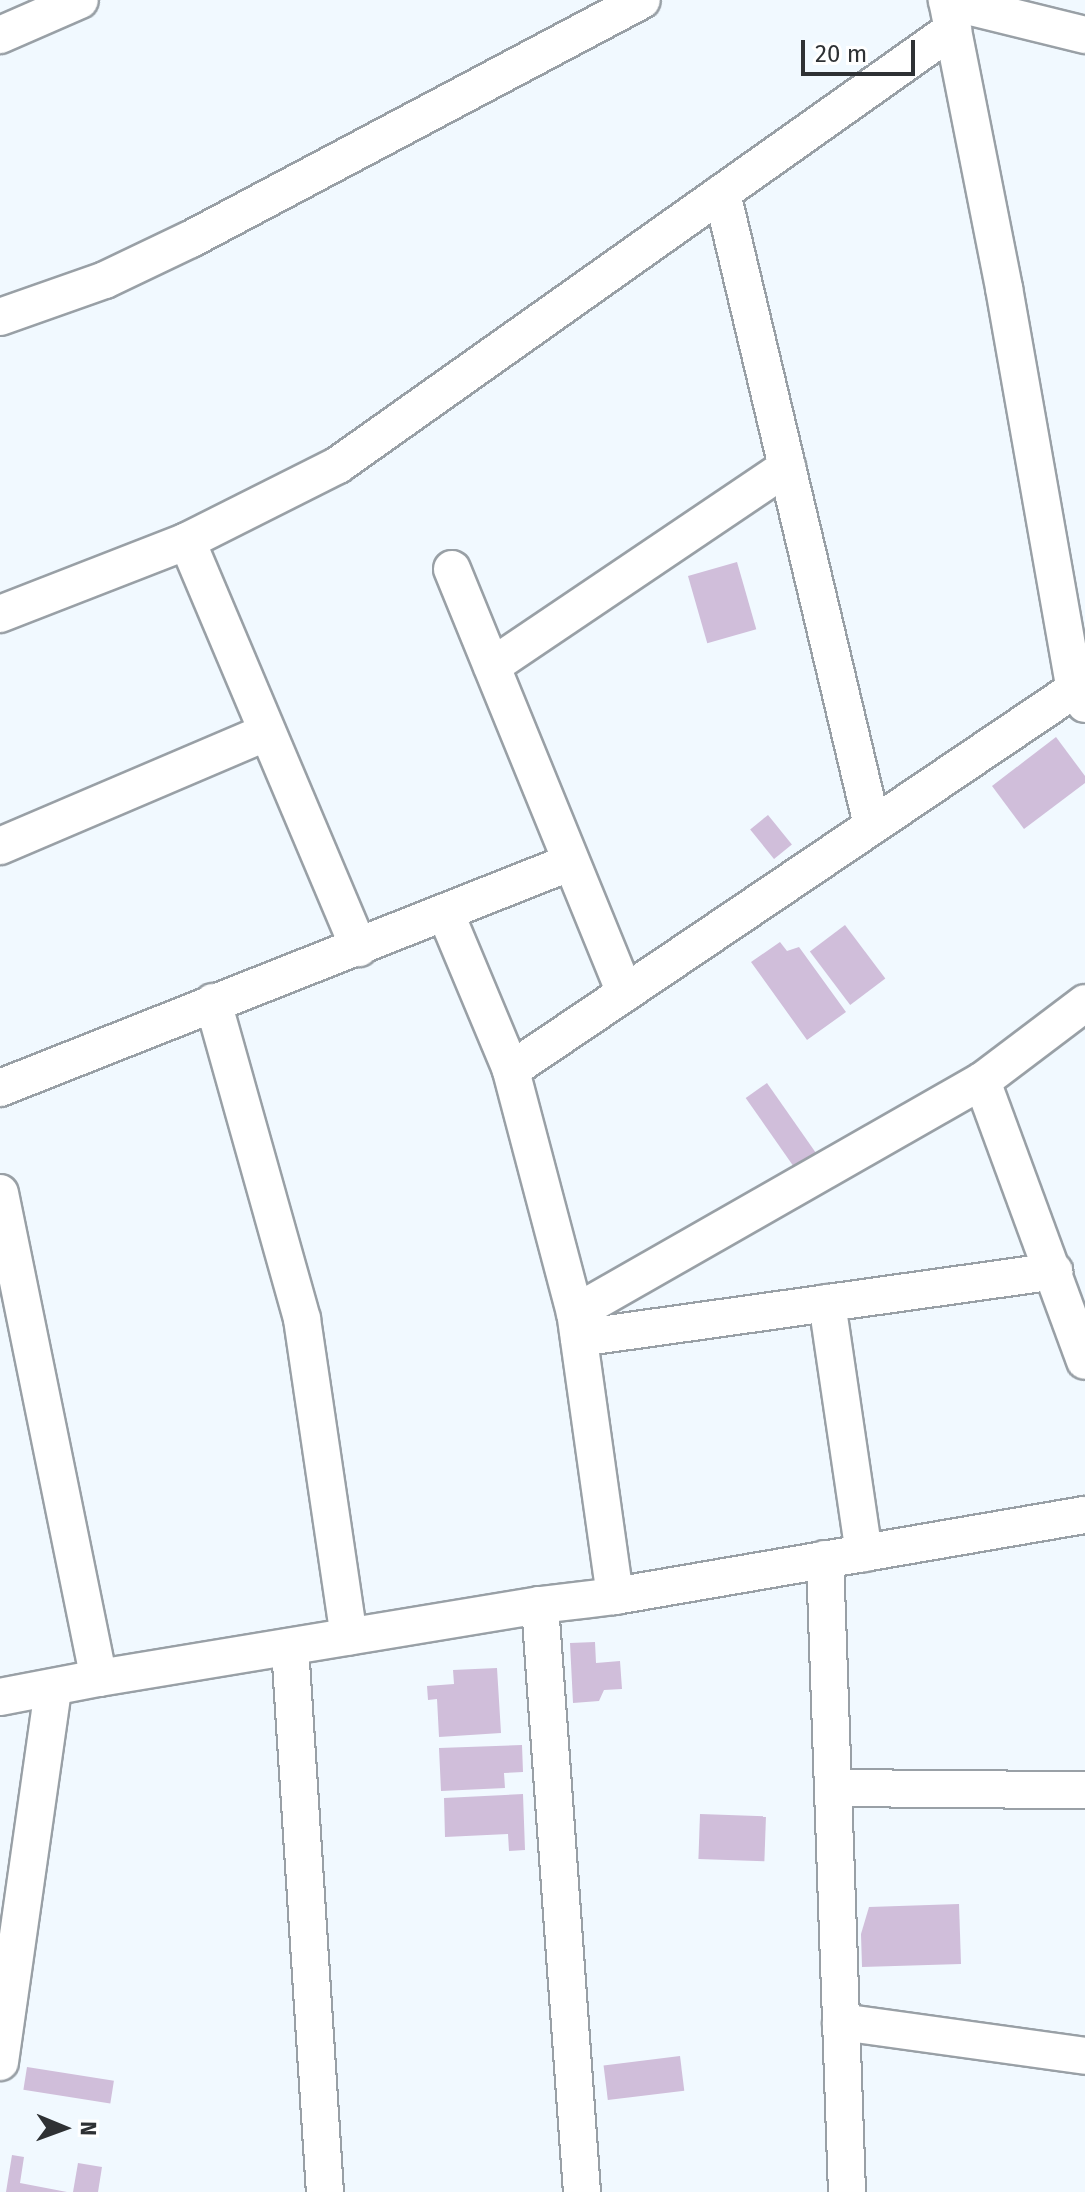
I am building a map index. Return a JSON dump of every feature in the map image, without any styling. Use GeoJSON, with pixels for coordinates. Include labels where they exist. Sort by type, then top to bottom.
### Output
{"type":"FeatureCollection","features":[{"type":"Feature","properties":{"kind":"street"},"geometry":{"type":"LineString","coordinates":[[0,35],[80,0]]}},
{"type":"Feature","properties":{"kind":"street"},"geometry":{"type":"LineString","coordinates":[[0,317],[105,280],[191,239],[642,0]]}},
{"type":"Feature","properties":{"kind":"street"},"geometry":{"type":"LineString","coordinates":[[511,1070],[872,825],[1080,696],[949,10]]}},
{"type":"Feature","properties":{"kind":"street"},"geometry":{"type":"LineString","coordinates":[[0,614],[187,541],[338,465],[722,193],[949,10],[1085,35]]}},
{"type":"Feature","properties":{"kind":"street"},"geometry":{"type":"LineString","coordinates":[[722,193],[872,825]]}},
{"type":"Feature","properties":{"kind":"street"},"geometry":{"type":"LineString","coordinates":[[492,666],[787,467]]}},
{"type":"Feature","properties":{"kind":"street"},"geometry":{"type":"LineString","coordinates":[[187,541],[359,948]]}},
{"type":"Feature","properties":{"kind":"street"},"geometry":{"type":"LineString","coordinates":[[452,569],[625,993]]}},
{"type":"Feature","properties":{"kind":"street"},"geometry":{"type":"LineString","coordinates":[[0,846],[267,732]]}},
{"type":"Feature","properties":{"kind":"street"},"geometry":{"type":"LineString","coordinates":[[0,1088],[571,862]]}},
{"type":"Feature","properties":{"kind":"street"},"geometry":{"type":"LineString","coordinates":[[445,912],[511,1070],[577,1325],[615,1596]]}},
{"type":"Feature","properties":{"kind":"street"},"geometry":{"type":"LineString","coordinates":[[213,1002],[302,1319],[349,1637]]}},
{"type":"Feature","properties":{"kind":"street"},"geometry":{"type":"LineString","coordinates":[[577,1325],[982,1081],[1085,1003]]}},
{"type":"Feature","properties":{"kind":"street"},"geometry":{"type":"LineString","coordinates":[[982,1081],[1085,1361]]}},
{"type":"Feature","properties":{"kind":"street"},"geometry":{"type":"LineString","coordinates":[[0,1193],[99,1678]]}},
{"type":"Feature","properties":{"kind":"street"},"geometry":{"type":"LineString","coordinates":[[577,1325],[827,1303],[1054,1271]]}},
{"type":"Feature","properties":{"kind":"street"},"geometry":{"type":"LineString","coordinates":[[827,1303],[864,1553]]}},
{"type":"Feature","properties":{"kind":"street"},"geometry":{"type":"LineString","coordinates":[[0,1697],[1085,1515]]}},
{"type":"Feature","properties":{"kind":"street"},"geometry":{"type":"LineString","coordinates":[[825,1559],[847,2192]]}},
{"type":"Feature","properties":{"kind":"street"},"geometry":{"type":"LineString","coordinates":[[540,1605],[582,2192]]}},
{"type":"Feature","properties":{"kind":"street"},"geometry":{"type":"LineString","coordinates":[[290,1647],[325,2192]]}},
{"type":"Feature","properties":{"kind":"street"},"geometry":{"type":"LineString","coordinates":[[0,2062],[53,1688]]}},
{"type":"Feature","properties":{"kind":"street"},"geometry":{"type":"LineString","coordinates":[[833,1788],[1085,1790]]}},
{"type":"Feature","properties":{"kind":"street"},"geometry":{"type":"LineString","coordinates":[[841,2022],[1085,2056]]}},
{"type":"Feature","properties":{"kind":"building"},"geometry":{"type":"Polygon","coordinates":[[[737,562],[756,629],[707,643],[688,576],[737,562]]]}},
{"type":"Feature","properties":{"kind":"building"},"geometry":{"type":"Polygon","coordinates":[[[1056,737],[1085,776],[1085,783],[1024,829],[992,786],[1056,737]]]}},
{"type":"Feature","properties":{"kind":"building"},"geometry":{"type":"Polygon","coordinates":[[[768,815],[792,845],[774,859],[750,829],[768,815]]]}},
{"type":"Feature","properties":{"kind":"building"},"geometry":{"type":"Polygon","coordinates":[[[845,925],[885,979],[850,1005],[810,951],[845,925]]]}},
{"type":"Feature","properties":{"kind":"building"},"geometry":{"type":"Polygon","coordinates":[[[780,942],[787,951],[799,947],[846,1012],[807,1040],[751,962],[780,942]]]}},
{"type":"Feature","properties":{"kind":"building"},"geometry":{"type":"Polygon","coordinates":[[[767,1083],[819,1157],[797,1172],[746,1098],[767,1083]]]}},
{"type":"Feature","properties":{"kind":"building"},"geometry":{"type":"Polygon","coordinates":[[[595,1642],[596,1663],[620,1661],[622,1689],[604,1690],[599,1701],[573,1703],[570,1643],[595,1642]]]}},
{"type":"Feature","properties":{"kind":"building"},"geometry":{"type":"Polygon","coordinates":[[[497,1668],[501,1733],[439,1737],[437,1699],[428,1700],[427,1686],[454,1684],[453,1670],[497,1668]]]}},
{"type":"Feature","properties":{"kind":"building"},"geometry":{"type":"Polygon","coordinates":[[[522,1745],[523,1772],[504,1773],[505,1788],[441,1791],[439,1748],[522,1745]]]}},
{"type":"Feature","properties":{"kind":"building"},"geometry":{"type":"Polygon","coordinates":[[[523,1794],[525,1850],[509,1851],[508,1834],[445,1837],[444,1798],[523,1794]]]}},
{"type":"Feature","properties":{"kind":"building"},"geometry":{"type":"Polygon","coordinates":[[[700,1814],[766,1816],[764,1861],[698,1859],[700,1814]]]}},
{"type":"Feature","properties":{"kind":"building"},"geometry":{"type":"Polygon","coordinates":[[[959,1904],[961,1964],[862,1967],[861,1934],[869,1907],[959,1904]]]}},
{"type":"Feature","properties":{"kind":"building"},"geometry":{"type":"Polygon","coordinates":[[[680,2056],[684,2091],[608,2100],[604,2065],[680,2056]]]}},
{"type":"Feature","properties":{"kind":"building"},"geometry":{"type":"Polygon","coordinates":[[[27,2067],[114,2081],[110,2103],[23,2090],[27,2067]]]}},
{"type":"Feature","properties":{"kind":"building"},"geometry":{"type":"Polygon","coordinates":[[[12,2155],[24,2157],[20,2183],[67,2192],[6,2192],[12,2155]]]}},
{"type":"Feature","properties":{"kind":"building"},"geometry":{"type":"Polygon","coordinates":[[[78,2163],[102,2167],[98,2192],[73,2192],[78,2163]]]}}]}
